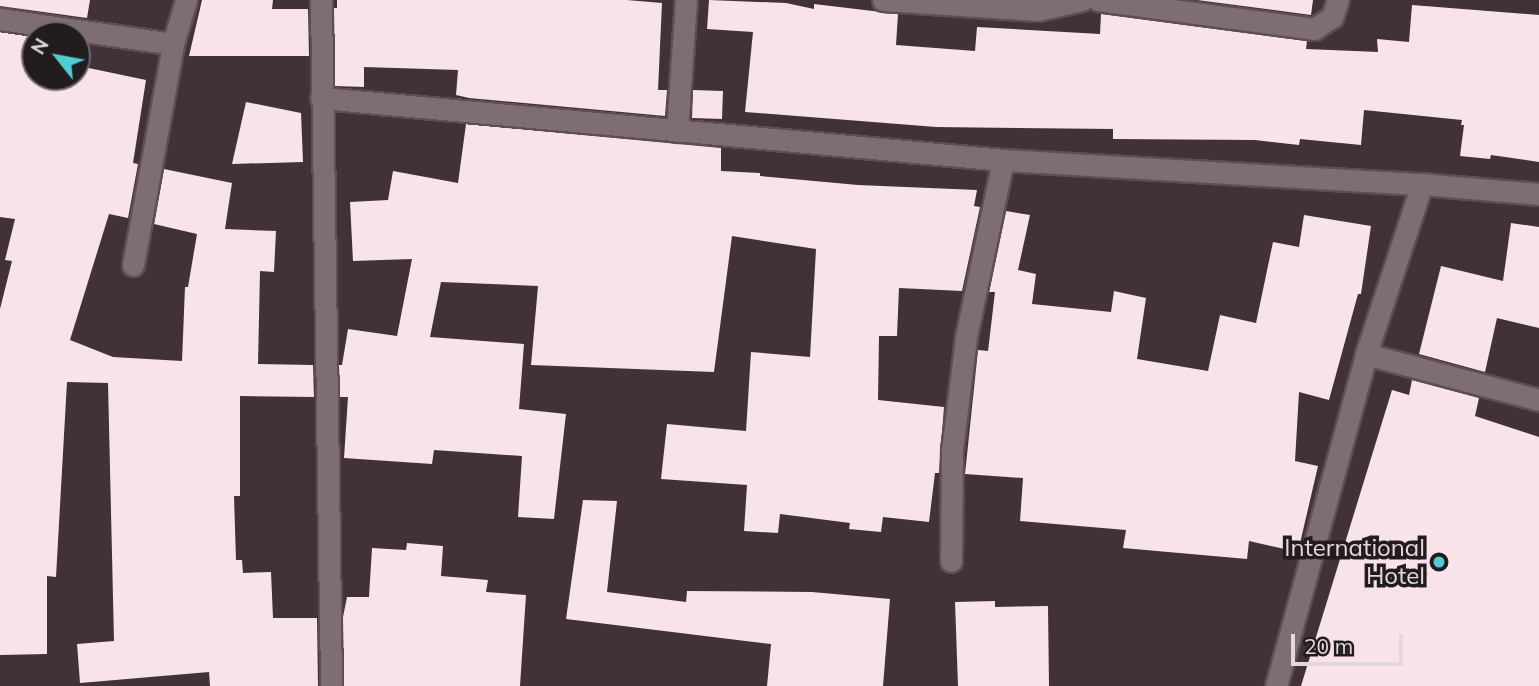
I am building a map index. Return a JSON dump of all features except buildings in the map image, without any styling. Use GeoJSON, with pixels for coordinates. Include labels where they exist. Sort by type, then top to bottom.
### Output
{"type":"FeatureCollection","features":[{"type":"Feature","properties":{"kind":"street"},"geometry":{"type":"LineString","coordinates":[[133,265],[173,44],[186,0]]}},
{"type":"Feature","properties":{"kind":"street"},"geometry":{"type":"LineString","coordinates":[[321,0],[331,686]]}},
{"type":"Feature","properties":{"kind":"street"},"geometry":{"type":"LineString","coordinates":[[677,131],[686,0]]}},
{"type":"Feature","properties":{"kind":"street"},"geometry":{"type":"LineString","coordinates":[[883,0],[1038,10],[1082,0]]}},
{"type":"Feature","properties":{"kind":"street"},"geometry":{"type":"LineString","coordinates":[[1098,0],[1314,29],[1332,17],[1338,0]]}},
{"type":"Feature","properties":{"kind":"street"},"geometry":{"type":"LineString","coordinates":[[0,19],[173,44]]}},
{"type":"Feature","properties":{"kind":"street"},"geometry":{"type":"LineString","coordinates":[[321,98],[1003,160],[1422,184],[1539,194]]}},
{"type":"Feature","properties":{"kind":"street"},"geometry":{"type":"LineString","coordinates":[[951,561],[952,450],[966,337],[1003,160]]}},
{"type":"Feature","properties":{"kind":"street"},"geometry":{"type":"LineString","coordinates":[[1276,686],[1366,354],[1422,184]]}},
{"type":"Feature","properties":{"kind":"street"},"geometry":{"type":"LineString","coordinates":[[1366,354],[1539,400]]}},
{"type":"Feature","properties":{"kind":"place","name":"International Hotel"},"geometry":{"type":"Point","coordinates":[1439,562]}}]}
